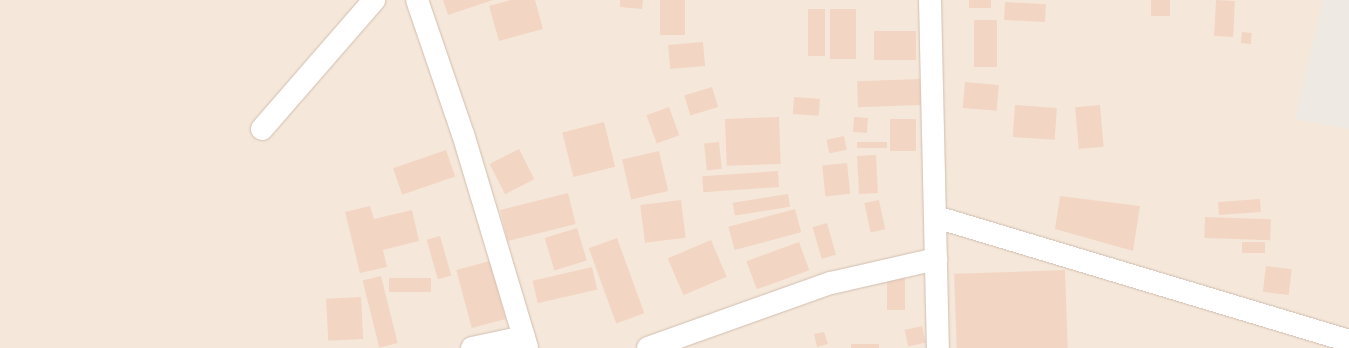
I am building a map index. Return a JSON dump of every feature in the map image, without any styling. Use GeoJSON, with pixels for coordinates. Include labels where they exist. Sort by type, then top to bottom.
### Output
{"type":"FeatureCollection","features":[{"type":"Feature","properties":{"kind":"street"},"geometry":{"type":"LineString","coordinates":[[262,129],[374,0]]}},
{"type":"Feature","properties":{"kind":"street"},"geometry":{"type":"LineString","coordinates":[[417,0],[463,134],[525,343],[472,348]]}},
{"type":"Feature","properties":{"kind":"street"},"geometry":{"type":"LineString","coordinates":[[930,0],[938,348]]}},
{"type":"Feature","properties":{"kind":"street"},"geometry":{"type":"LineString","coordinates":[[936,217],[1349,341]]}},
{"type":"Feature","properties":{"kind":"street"},"geometry":{"type":"LineString","coordinates":[[648,348],[831,283],[936,259]]}},
{"type":"Feature","properties":{"kind":"shaded area"},"geometry":{"type":"Polygon","coordinates":[[[0,0],[1349,0],[1349,348],[0,348],[0,0]]]}},
{"type":"Feature","properties":{"kind":"shaded area"},"geometry":{"type":"Polygon","coordinates":[[[1323,0],[1349,0],[1349,129],[1295,119],[1323,0]]]}},
{"type":"Feature","properties":{"kind":"building"},"geometry":{"type":"Polygon","coordinates":[[[443,0],[493,0],[448,15],[443,0]]]}},
{"type":"Feature","properties":{"kind":"building"},"geometry":{"type":"Polygon","coordinates":[[[511,0],[535,0],[543,29],[499,41],[489,6],[511,0]]]}},
{"type":"Feature","properties":{"kind":"building"},"geometry":{"type":"Polygon","coordinates":[[[620,0],[643,0],[642,9],[620,7],[620,0]]]}},
{"type":"Feature","properties":{"kind":"building"},"geometry":{"type":"Polygon","coordinates":[[[660,0],[685,0],[685,35],[660,35],[660,0]]]}},
{"type":"Feature","properties":{"kind":"building"},"geometry":{"type":"Polygon","coordinates":[[[969,0],[991,0],[991,8],[969,8],[969,0]]]}},
{"type":"Feature","properties":{"kind":"building"},"geometry":{"type":"Polygon","coordinates":[[[1151,0],[1170,0],[1170,16],[1151,16],[1151,0]]]}},
{"type":"Feature","properties":{"kind":"building"},"geometry":{"type":"Polygon","coordinates":[[[1216,0],[1235,1],[1233,37],[1214,36],[1216,0]]]}},
{"type":"Feature","properties":{"kind":"building"},"geometry":{"type":"Polygon","coordinates":[[[1005,2],[1046,4],[1045,22],[1004,20],[1005,2]]]}},
{"type":"Feature","properties":{"kind":"building"},"geometry":{"type":"Polygon","coordinates":[[[808,9],[825,9],[825,56],[808,56],[808,9]]]}},
{"type":"Feature","properties":{"kind":"building"},"geometry":{"type":"Polygon","coordinates":[[[830,9],[856,9],[856,59],[830,59],[830,9]]]}},
{"type":"Feature","properties":{"kind":"building"},"geometry":{"type":"Polygon","coordinates":[[[974,20],[997,20],[997,67],[974,67],[974,20]]]}},
{"type":"Feature","properties":{"kind":"building"},"geometry":{"type":"Polygon","coordinates":[[[874,31],[916,31],[916,60],[874,60],[874,31]]]}},
{"type":"Feature","properties":{"kind":"building"},"geometry":{"type":"Polygon","coordinates":[[[1242,32],[1252,33],[1251,44],[1241,43],[1242,32]]]}},
{"type":"Feature","properties":{"kind":"building"},"geometry":{"type":"Polygon","coordinates":[[[703,42],[705,66],[670,69],[668,45],[703,42]]]}},
{"type":"Feature","properties":{"kind":"building"},"geometry":{"type":"Polygon","coordinates":[[[920,79],[921,105],[858,107],[857,81],[920,79]]]}},
{"type":"Feature","properties":{"kind":"building"},"geometry":{"type":"Polygon","coordinates":[[[965,82],[999,85],[997,111],[963,108],[965,82]]]}},
{"type":"Feature","properties":{"kind":"building"},"geometry":{"type":"Polygon","coordinates":[[[712,87],[718,107],[690,116],[684,95],[712,87]]]}},
{"type":"Feature","properties":{"kind":"building"},"geometry":{"type":"Polygon","coordinates":[[[794,97],[820,99],[819,116],[793,114],[794,97]]]}},
{"type":"Feature","properties":{"kind":"building"},"geometry":{"type":"Polygon","coordinates":[[[1015,105],[1057,108],[1055,140],[1013,137],[1015,105]]]}},
{"type":"Feature","properties":{"kind":"building"},"geometry":{"type":"Polygon","coordinates":[[[1100,105],[1104,147],[1079,149],[1075,107],[1100,105]]]}},
{"type":"Feature","properties":{"kind":"building"},"geometry":{"type":"Polygon","coordinates":[[[669,107],[679,135],[657,143],[646,115],[669,107]]]}},
{"type":"Feature","properties":{"kind":"building"},"geometry":{"type":"Polygon","coordinates":[[[779,117],[781,164],[727,166],[725,119],[779,117]]]}},
{"type":"Feature","properties":{"kind":"building"},"geometry":{"type":"Polygon","coordinates":[[[854,117],[868,118],[867,133],[853,132],[854,117]]]}},
{"type":"Feature","properties":{"kind":"building"},"geometry":{"type":"Polygon","coordinates":[[[890,119],[916,119],[916,151],[890,151],[890,119]]]}},
{"type":"Feature","properties":{"kind":"building"},"geometry":{"type":"Polygon","coordinates":[[[604,122],[615,167],[573,177],[562,132],[604,122]]]}},
{"type":"Feature","properties":{"kind":"building"},"geometry":{"type":"Polygon","coordinates":[[[844,136],[847,150],[829,153],[826,140],[844,136]]]}},
{"type":"Feature","properties":{"kind":"building"},"geometry":{"type":"Polygon","coordinates":[[[719,142],[722,169],[707,170],[704,144],[719,142]]]}},
{"type":"Feature","properties":{"kind":"building"},"geometry":{"type":"Polygon","coordinates":[[[857,142],[887,142],[887,148],[857,148],[857,142]]]}},
{"type":"Feature","properties":{"kind":"building"},"geometry":{"type":"Polygon","coordinates":[[[519,149],[534,179],[505,194],[490,164],[519,149]]]}},
{"type":"Feature","properties":{"kind":"building"},"geometry":{"type":"Polygon","coordinates":[[[446,150],[455,176],[402,195],[393,168],[446,150]]]}},
{"type":"Feature","properties":{"kind":"building"},"geometry":{"type":"Polygon","coordinates":[[[659,151],[668,191],[631,199],[622,160],[659,151]]]}},
{"type":"Feature","properties":{"kind":"building"},"geometry":{"type":"Polygon","coordinates":[[[876,155],[878,193],[859,194],[857,156],[876,155]]]}},
{"type":"Feature","properties":{"kind":"building"},"geometry":{"type":"Polygon","coordinates":[[[847,163],[850,194],[825,196],[822,166],[847,163]]]}},
{"type":"Feature","properties":{"kind":"building"},"geometry":{"type":"Polygon","coordinates":[[[778,171],[779,187],[703,192],[702,176],[778,171]]]}},
{"type":"Feature","properties":{"kind":"building"},"geometry":{"type":"Polygon","coordinates":[[[568,193],[576,224],[508,241],[500,210],[568,193]]]}},
{"type":"Feature","properties":{"kind":"building"},"geometry":{"type":"Polygon","coordinates":[[[788,194],[790,207],[735,216],[733,203],[788,194]]]}},
{"type":"Feature","properties":{"kind":"building"},"geometry":{"type":"Polygon","coordinates":[[[1060,196],[1140,206],[1133,251],[1055,229],[1060,196]]]}},
{"type":"Feature","properties":{"kind":"building"},"geometry":{"type":"Polygon","coordinates":[[[1260,199],[1261,212],[1219,215],[1218,202],[1260,199]]]}},
{"type":"Feature","properties":{"kind":"building"},"geometry":{"type":"Polygon","coordinates":[[[681,200],[686,238],[645,243],[640,205],[681,200]]]}},
{"type":"Feature","properties":{"kind":"building"},"geometry":{"type":"Polygon","coordinates":[[[879,200],[885,229],[871,232],[864,203],[879,200]]]}},
{"type":"Feature","properties":{"kind":"building"},"geometry":{"type":"Polygon","coordinates":[[[370,206],[374,219],[412,210],[419,241],[383,250],[387,267],[360,273],[345,212],[370,206]]]}},
{"type":"Feature","properties":{"kind":"building"},"geometry":{"type":"Polygon","coordinates":[[[795,209],[801,232],[735,250],[728,227],[795,209]]]}},
{"type":"Feature","properties":{"kind":"building"},"geometry":{"type":"Polygon","coordinates":[[[1205,217],[1271,219],[1270,240],[1204,238],[1205,217]]]}},
{"type":"Feature","properties":{"kind":"building"},"geometry":{"type":"Polygon","coordinates":[[[827,223],[836,255],[822,259],[813,227],[827,223]]]}},
{"type":"Feature","properties":{"kind":"building"},"geometry":{"type":"Polygon","coordinates":[[[577,228],[587,261],[554,270],[544,238],[577,228]]]}},
{"type":"Feature","properties":{"kind":"building"},"geometry":{"type":"Polygon","coordinates":[[[440,236],[451,275],[438,279],[427,240],[440,236]]]}},
{"type":"Feature","properties":{"kind":"building"},"geometry":{"type":"Polygon","coordinates":[[[617,238],[644,313],[616,323],[589,248],[617,238]]]}},
{"type":"Feature","properties":{"kind":"building"},"geometry":{"type":"Polygon","coordinates":[[[711,240],[727,277],[683,295],[668,258],[711,240]]]}},
{"type":"Feature","properties":{"kind":"building"},"geometry":{"type":"Polygon","coordinates":[[[799,242],[809,270],[757,289],[746,261],[799,242]]]}},
{"type":"Feature","properties":{"kind":"building"},"geometry":{"type":"Polygon","coordinates":[[[1242,242],[1265,242],[1265,253],[1242,253],[1242,242]]]}},
{"type":"Feature","properties":{"kind":"building"},"geometry":{"type":"Polygon","coordinates":[[[490,261],[506,319],[472,328],[456,270],[490,261]]]}},
{"type":"Feature","properties":{"kind":"building"},"geometry":{"type":"Polygon","coordinates":[[[1266,266],[1292,269],[1289,295],[1263,292],[1266,266]]]}},
{"type":"Feature","properties":{"kind":"building"},"geometry":{"type":"Polygon","coordinates":[[[592,267],[597,289],[538,303],[533,281],[592,267]]]}},
{"type":"Feature","properties":{"kind":"building"},"geometry":{"type":"Polygon","coordinates":[[[1065,270],[1068,348],[957,348],[954,274],[1065,270]]]}},
{"type":"Feature","properties":{"kind":"building"},"geometry":{"type":"Polygon","coordinates":[[[381,276],[398,343],[379,348],[363,281],[381,276]]]}},
{"type":"Feature","properties":{"kind":"building"},"geometry":{"type":"Polygon","coordinates":[[[887,276],[905,276],[905,310],[887,310],[887,276]]]}},
{"type":"Feature","properties":{"kind":"building"},"geometry":{"type":"Polygon","coordinates":[[[389,278],[431,278],[431,292],[389,292],[389,278]]]}},
{"type":"Feature","properties":{"kind":"building"},"geometry":{"type":"Polygon","coordinates":[[[361,297],[363,339],[328,341],[326,299],[361,297]]]}},
{"type":"Feature","properties":{"kind":"building"},"geometry":{"type":"Polygon","coordinates":[[[922,326],[926,343],[908,347],[904,330],[922,326]]]}},
{"type":"Feature","properties":{"kind":"building"},"geometry":{"type":"Polygon","coordinates":[[[824,332],[828,344],[817,347],[814,334],[824,332]]]}},
{"type":"Feature","properties":{"kind":"building"},"geometry":{"type":"Polygon","coordinates":[[[851,344],[879,344],[879,348],[851,348],[851,344]]]}}]}
